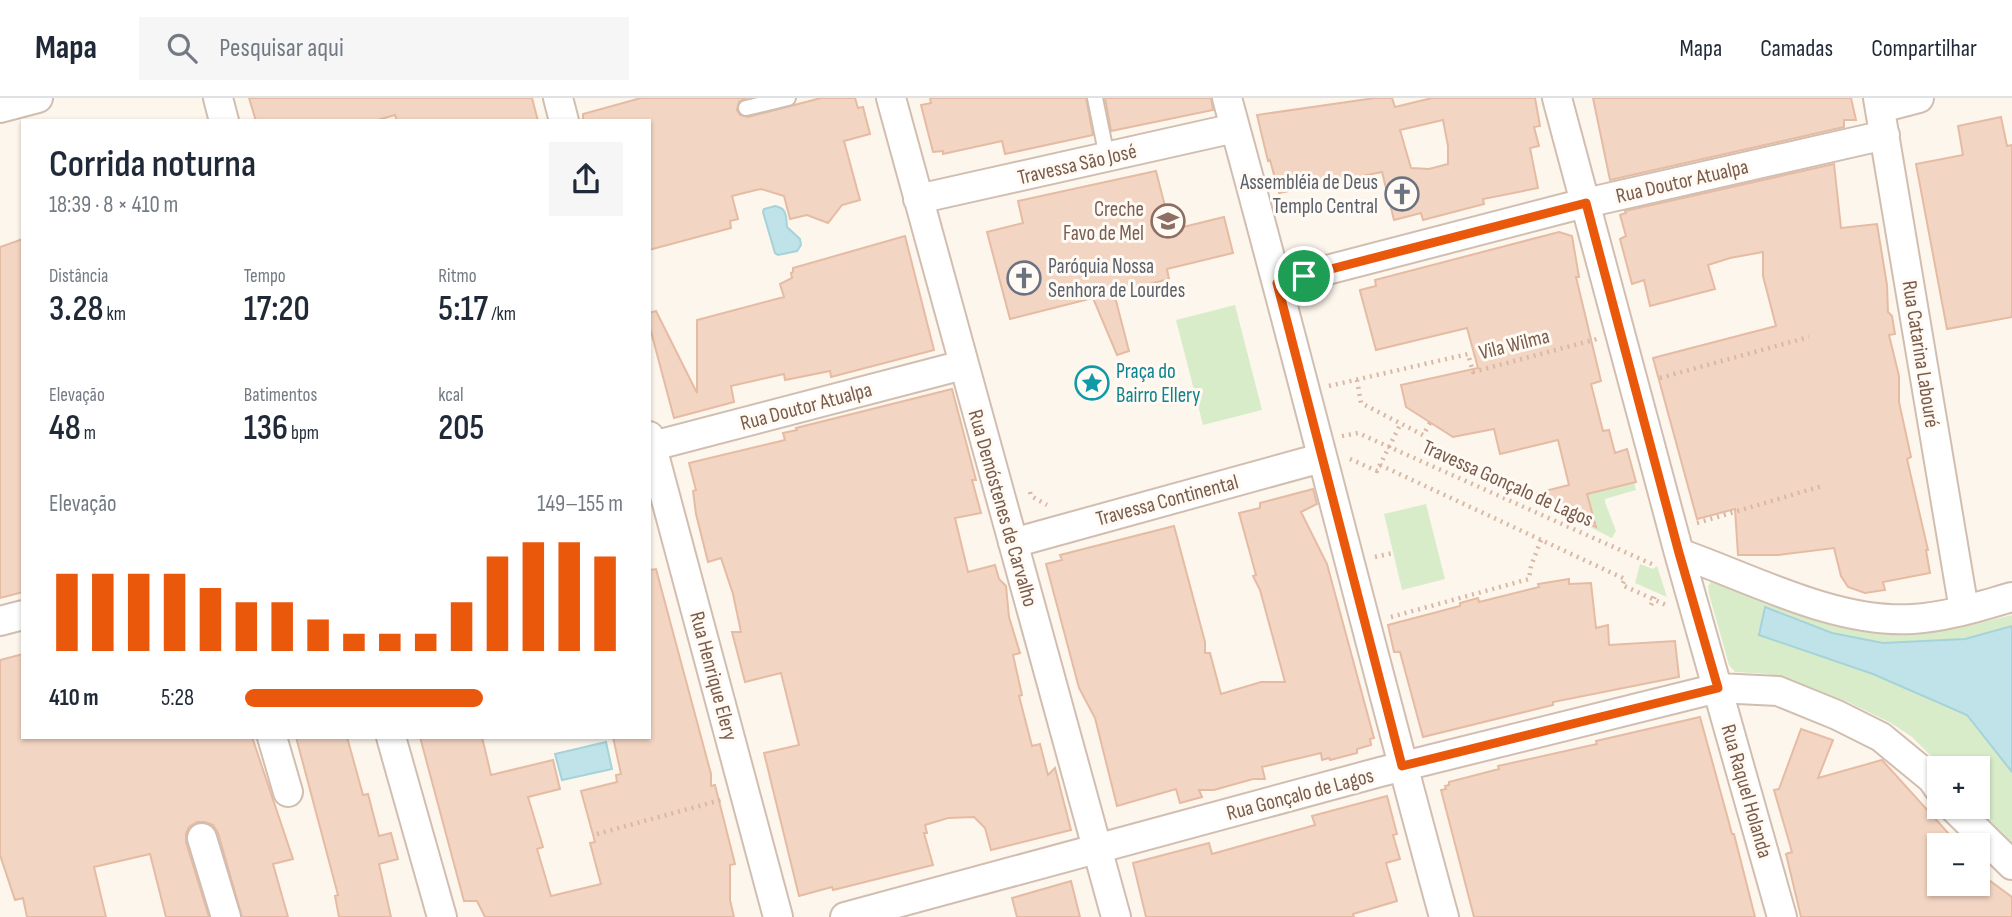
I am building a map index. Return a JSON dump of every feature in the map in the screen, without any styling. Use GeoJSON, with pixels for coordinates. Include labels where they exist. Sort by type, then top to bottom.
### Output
{"type":"FeatureCollection","features":[{"type":"Feature","properties":{"kind":"street"},"geometry":{"type":"LineString","coordinates":[[0,108],[38,98]]}},
{"type":"Feature","properties":{"kind":"street"},"geometry":{"type":"LineString","coordinates":[[218,98],[223,119]]}},
{"type":"Feature","properties":{"kind":"street"},"geometry":{"type":"LineString","coordinates":[[558,98],[563,119]]}},
{"type":"Feature","properties":{"kind":"street","name":"Rua Demóstenes de Carvalho"},"geometry":{"type":"LineString","coordinates":[[891,98],[1116,917]]}},
{"type":"Feature","properties":{"kind":"street"},"geometry":{"type":"LineString","coordinates":[[1227,98],[1304,391],[1334,451],[1402,766],[1444,917]]}},
{"type":"Feature","properties":{"kind":"street","name":"Rua Raquel Holanda"},"geometry":{"type":"LineString","coordinates":[[1558,98],[1621,333],[1671,555],[1718,688],[1782,917]]}},
{"type":"Feature","properties":{"kind":"street","name":"Rua Doutor Atualpa"},"geometry":{"type":"LineString","coordinates":[[1277,283],[1586,203],[1881,114],[1920,98]]}},
{"type":"Feature","properties":{"kind":"street","name":"Rua Catarina Labouré"},"geometry":{"type":"LineString","coordinates":[[1881,114],[1964,610]]}},
{"type":"Feature","properties":{"kind":"street","name":"Travessa São José"},"geometry":{"type":"LineString","coordinates":[[918,199],[1235,128]]}},
{"type":"Feature","properties":{"kind":"street","name":"Rua Doutor Atualpa"},"geometry":{"type":"LineString","coordinates":[[651,443],[963,365]]}},
{"type":"Feature","properties":{"kind":"street","name":"Rua Henrique Elery"},"geometry":{"type":"LineString","coordinates":[[651,447],[778,917]]}},
{"type":"Feature","properties":{"kind":"street","name":"Travessa Continental"},"geometry":{"type":"LineString","coordinates":[[1013,543],[1334,451]]}},
{"type":"Feature","properties":{"kind":"street"},"geometry":{"type":"LineString","coordinates":[[1671,555],[1817,604],[1847,612],[1911,620],[1932,618],[2012,597]]}},
{"type":"Feature","properties":{"kind":"street"},"geometry":{"type":"LineString","coordinates":[[0,621],[21,616]]}},
{"type":"Feature","properties":{"kind":"street","name":"Rua Gonçalo de Lagos"},"geometry":{"type":"LineString","coordinates":[[845,917],[1402,766],[1718,688],[1778,691],[1837,715],[1881,737],[1927,775]]}},
{"type":"Feature","properties":{"kind":"street"},"geometry":{"type":"LineString","coordinates":[[273,739],[288,792]]}},
{"type":"Feature","properties":{"kind":"street"},"geometry":{"type":"LineString","coordinates":[[392,739],[442,917]]}},
{"type":"Feature","properties":{"kind":"street"},"geometry":{"type":"LineString","coordinates":[[1965,819],[2012,865]]}},
{"type":"Feature","properties":{"kind":"street"},"geometry":{"type":"LineString","coordinates":[[202,838],[226,917]]}},
{"type":"Feature","properties":{"kind":"lane"},"geometry":{"type":"LineString","coordinates":[[746,108],[788,98]]}},
{"type":"Feature","properties":{"kind":"lane"},"geometry":{"type":"LineString","coordinates":[[1095,98],[1107,157]]}},
{"type":"Feature","properties":{"kind":"path","name":"Vila Wilma"},"geometry":{"type":"LineString","coordinates":[[1304,391],[1468,354],[1473,372],[1621,333]]}},
{"type":"Feature","properties":{"kind":"path"},"geometry":{"type":"LineString","coordinates":[[1656,379],[1809,337]]}},
{"type":"Feature","properties":{"kind":"path"},"geometry":{"type":"LineString","coordinates":[[1357,380],[1362,403],[1423,435],[1430,423]]}},
{"type":"Feature","properties":{"kind":"path"},"geometry":{"type":"LineString","coordinates":[[1334,451],[1377,471],[1401,424]]}},
{"type":"Feature","properties":{"kind":"path","name":"Travessa Gonçalo de Lagos"},"geometry":{"type":"LineString","coordinates":[[1334,451],[1358,433],[1653,566],[1671,555]]}},
{"type":"Feature","properties":{"kind":"path"},"geometry":{"type":"LineString","coordinates":[[1380,465],[1625,579],[1622,585],[1654,599]]}},
{"type":"Feature","properties":{"kind":"path"},"geometry":{"type":"LineString","coordinates":[[1027,483],[1031,496],[1056,510]]}},
{"type":"Feature","properties":{"kind":"path"},"geometry":{"type":"LineString","coordinates":[[1693,524],[1822,486]]}},
{"type":"Feature","properties":{"kind":"path"},"geometry":{"type":"LineString","coordinates":[[1383,619],[1529,579],[1541,540]]}},
{"type":"Feature","properties":{"kind":"path"},"geometry":{"type":"LineString","coordinates":[[1371,558],[1393,552]]}},
{"type":"Feature","properties":{"kind":"path"},"geometry":{"type":"LineString","coordinates":[[597,834],[745,794]]}},
{"type":"Feature","properties":{"kind":"green space"},"geometry":{"type":"Polygon","coordinates":[[[1235,305],[1262,410],[1203,425],[1176,320],[1235,305]]]}},
{"type":"Feature","properties":{"kind":"green space"},"geometry":{"type":"Polygon","coordinates":[[[1634,482],[1636,490],[1605,499],[1616,531],[1612,538],[1582,523],[1594,520],[1587,494],[1634,482]]]}},
{"type":"Feature","properties":{"kind":"green space"},"geometry":{"type":"Polygon","coordinates":[[[1426,504],[1445,579],[1402,590],[1384,514],[1426,504]]]}},
{"type":"Feature","properties":{"kind":"green space"},"geometry":{"type":"Polygon","coordinates":[[[1640,564],[1653,569],[1657,566],[1667,597],[1635,583],[1640,564]]]}},
{"type":"Feature","properties":{"kind":"green space"},"geometry":{"type":"Polygon","coordinates":[[[1715,577],[1913,630],[1955,629],[2012,615],[2012,850],[1982,819],[1990,819],[1990,756],[1931,756],[1912,737],[1891,723],[1848,702],[1768,674],[1735,672],[1729,665],[1708,586],[1715,577]]]}},
{"type":"Feature","properties":{"kind":"water"},"geometry":{"type":"Polygon","coordinates":[[[775,206],[784,211],[787,227],[800,239],[801,245],[797,251],[778,255],[775,253],[763,212],[764,209],[775,206]]]}},
{"type":"Feature","properties":{"kind":"water"},"geometry":{"type":"Polygon","coordinates":[[[1765,607],[1832,633],[1883,643],[1965,639],[2012,626],[2012,772],[1967,715],[1873,674],[1759,635],[1765,607]]]}},
{"type":"Feature","properties":{"kind":"water"},"geometry":{"type":"Polygon","coordinates":[[[606,742],[612,769],[562,780],[555,754],[606,742]]]}},
{"type":"Feature","properties":{"kind":"building"},"geometry":{"type":"Polygon","coordinates":[[[249,98],[532,98],[537,119],[396,119],[395,115],[381,119],[255,119],[249,98]]]}},
{"type":"Feature","properties":{"kind":"building"},"geometry":{"type":"Polygon","coordinates":[[[641,98],[746,98],[739,102],[737,110],[740,115],[748,117],[821,98],[855,98],[858,108],[863,107],[870,134],[844,141],[860,200],[842,205],[828,223],[807,215],[790,219],[784,196],[756,190],[732,196],[738,219],[730,221],[731,228],[651,249],[651,119],[583,119],[583,114],[641,98]]]}},
{"type":"Feature","properties":{"kind":"building"},"geometry":{"type":"Polygon","coordinates":[[[930,98],[1086,98],[1093,135],[1005,154],[1002,141],[943,154],[943,151],[933,152],[921,105],[931,103],[930,98]]]}},
{"type":"Feature","properties":{"kind":"building"},"geometry":{"type":"Polygon","coordinates":[[[1105,98],[1211,98],[1213,110],[1111,131],[1105,98]]]}},
{"type":"Feature","properties":{"kind":"building"},"geometry":{"type":"Polygon","coordinates":[[[1375,98],[1392,98],[1395,107],[1432,98],[1535,98],[1540,126],[1534,127],[1539,146],[1530,148],[1538,188],[1483,199],[1484,204],[1423,220],[1421,213],[1394,220],[1382,172],[1279,193],[1257,115],[1375,98]],[[1443,120],[1400,130],[1411,168],[1429,169],[1448,164],[1443,120]]]}},
{"type":"Feature","properties":{"kind":"building"},"geometry":{"type":"Polygon","coordinates":[[[1593,98],[1851,98],[1856,120],[1844,120],[1844,127],[1610,180],[1593,98]]]}},
{"type":"Feature","properties":{"kind":"building"},"geometry":{"type":"Polygon","coordinates":[[[2001,117],[2007,146],[2012,145],[2012,317],[1947,329],[1916,164],[1963,155],[1958,126],[2001,117]]]}},
{"type":"Feature","properties":{"kind":"building"},"geometry":{"type":"Polygon","coordinates":[[[1834,164],[1841,228],[1877,224],[1887,285],[1888,312],[1892,316],[1895,334],[1889,335],[1899,376],[1899,402],[1911,457],[1907,459],[1928,550],[1930,573],[1883,582],[1885,590],[1865,593],[1848,587],[1841,576],[1834,548],[1778,555],[1738,555],[1735,509],[1697,519],[1653,358],[1776,326],[1763,276],[1763,252],[1708,265],[1715,289],[1650,306],[1644,280],[1632,284],[1620,239],[1626,236],[1620,215],[1626,213],[1625,211],[1834,164]]]}},
{"type":"Feature","properties":{"kind":"building"},"geometry":{"type":"Polygon","coordinates":[[[1156,171],[1171,230],[1224,217],[1233,253],[1167,269],[1169,279],[1114,293],[1129,351],[1117,355],[1093,298],[1010,319],[987,232],[1023,223],[1018,201],[1156,171]]]}},
{"type":"Feature","properties":{"kind":"building"},"geometry":{"type":"Polygon","coordinates":[[[1559,232],[1572,236],[1579,277],[1576,277],[1601,381],[1591,384],[1603,431],[1609,430],[1615,453],[1627,449],[1636,482],[1587,494],[1596,527],[1525,496],[1569,485],[1558,440],[1500,454],[1494,429],[1453,437],[1406,407],[1401,385],[1478,368],[1467,328],[1376,350],[1360,291],[1376,286],[1375,280],[1559,232]]]}},
{"type":"Feature","properties":{"kind":"building"},"geometry":{"type":"Polygon","coordinates":[[[905,236],[934,350],[831,377],[830,371],[785,380],[784,374],[731,386],[734,402],[674,418],[651,332],[651,312],[656,311],[697,393],[697,320],[784,297],[780,284],[792,278],[793,268],[905,236]]]}},
{"type":"Feature","properties":{"kind":"building"},"geometry":{"type":"Polygon","coordinates":[[[21,240],[21,593],[0,598],[0,247],[21,240]]]}},
{"type":"Feature","properties":{"kind":"building"},"geometry":{"type":"Polygon","coordinates":[[[952,389],[976,480],[972,480],[981,513],[955,518],[968,572],[995,565],[999,579],[1006,586],[1009,617],[1020,653],[1013,655],[1022,695],[1019,696],[1032,746],[1040,744],[1048,775],[1055,768],[1071,830],[991,850],[985,828],[974,817],[948,818],[925,825],[927,833],[924,833],[933,865],[799,896],[764,753],[799,745],[781,673],[745,682],[732,632],[741,632],[733,594],[721,558],[708,562],[696,514],[693,491],[696,490],[689,463],[785,440],[783,433],[797,430],[796,428],[952,389]]]}},
{"type":"Feature","properties":{"kind":"building"},"geometry":{"type":"Polygon","coordinates":[[[1313,489],[1317,504],[1301,512],[1327,564],[1374,738],[1370,739],[1371,745],[1357,749],[1357,753],[1330,760],[1322,760],[1321,753],[1262,767],[1265,779],[1253,779],[1214,790],[1199,790],[1202,797],[1180,803],[1176,789],[1117,806],[1095,718],[1079,688],[1046,564],[1062,560],[1060,555],[1174,526],[1205,642],[1205,653],[1210,653],[1221,694],[1261,682],[1285,682],[1260,590],[1253,576],[1256,575],[1239,513],[1260,508],[1260,503],[1313,489]]]}},
{"type":"Feature","properties":{"kind":"building"},"geometry":{"type":"Polygon","coordinates":[[[656,569],[711,774],[711,786],[715,785],[735,864],[730,865],[730,900],[734,917],[485,917],[477,901],[464,901],[421,739],[482,739],[491,775],[553,760],[560,789],[528,797],[543,847],[537,849],[551,896],[601,884],[590,843],[595,842],[581,791],[617,782],[616,775],[621,774],[613,739],[651,739],[651,570],[656,569]]]}},
{"type":"Feature","properties":{"kind":"building"},"geometry":{"type":"Polygon","coordinates":[[[1569,579],[1569,584],[1591,583],[1596,628],[1608,625],[1609,645],[1675,641],[1679,677],[1553,702],[1553,705],[1423,737],[1400,652],[1394,652],[1388,625],[1460,606],[1460,603],[1478,598],[1479,602],[1539,587],[1538,584],[1569,579]]]}},
{"type":"Feature","properties":{"kind":"building"},"geometry":{"type":"Polygon","coordinates":[[[21,655],[21,739],[253,739],[293,859],[273,864],[288,917],[242,917],[218,833],[213,825],[197,822],[189,827],[186,842],[209,917],[166,917],[150,854],[94,867],[106,917],[27,917],[23,898],[15,900],[0,855],[0,660],[21,655]]]}},
{"type":"Feature","properties":{"kind":"building"},"geometry":{"type":"Polygon","coordinates":[[[1700,717],[1755,917],[1474,917],[1441,790],[1446,789],[1445,786],[1449,785],[1449,782],[1499,769],[1498,766],[1700,717]]]}},
{"type":"Feature","properties":{"kind":"building"},"geometry":{"type":"Polygon","coordinates":[[[1801,729],[1833,740],[1818,778],[1882,760],[1927,810],[1927,819],[1935,819],[1948,833],[1927,833],[1927,896],[1990,896],[1990,881],[2012,897],[2012,917],[1801,917],[1786,854],[1792,852],[1774,790],[1779,789],[1801,729]]]}},
{"type":"Feature","properties":{"kind":"building"},"geometry":{"type":"Polygon","coordinates":[[[297,739],[348,739],[363,795],[368,794],[379,836],[391,833],[398,859],[379,864],[391,917],[339,917],[335,896],[338,895],[297,739]]]}},
{"type":"Feature","properties":{"kind":"building"},"geometry":{"type":"Polygon","coordinates":[[[1387,796],[1397,834],[1393,835],[1400,859],[1386,863],[1397,901],[1353,914],[1354,917],[1146,917],[1133,863],[1209,843],[1212,854],[1315,825],[1312,816],[1387,796]]]}},
{"type":"Feature","properties":{"kind":"building"},"geometry":{"type":"Polygon","coordinates":[[[1071,881],[1080,917],[1017,917],[1012,898],[1071,881]]]}},
{"type":"Feature","properties":{"kind":"place","name":"Assembléia de Deus Templo Central"},"geometry":{"type":"Point","coordinates":[1402,194]}},
{"type":"Feature","properties":{"kind":"place","name":"Creche Favo de Mel"},"geometry":{"type":"Point","coordinates":[1168,221]}},
{"type":"Feature","properties":{"kind":"place","name":"Paróquia Nossa Senhora de Lourdes"},"geometry":{"type":"Point","coordinates":[1024,278]}},
{"type":"Feature","properties":{"kind":"place","name":"Praça do Bairro Ellery"},"geometry":{"type":"Point","coordinates":[1092,383]}},
{"type":"Feature","properties":{"kind":"route"},"geometry":{"type":"LineString","coordinates":[[1586,203],[1679,553],[1718,688],[1402,766],[1277,283],[1304,276],[1586,203]]}}]}
